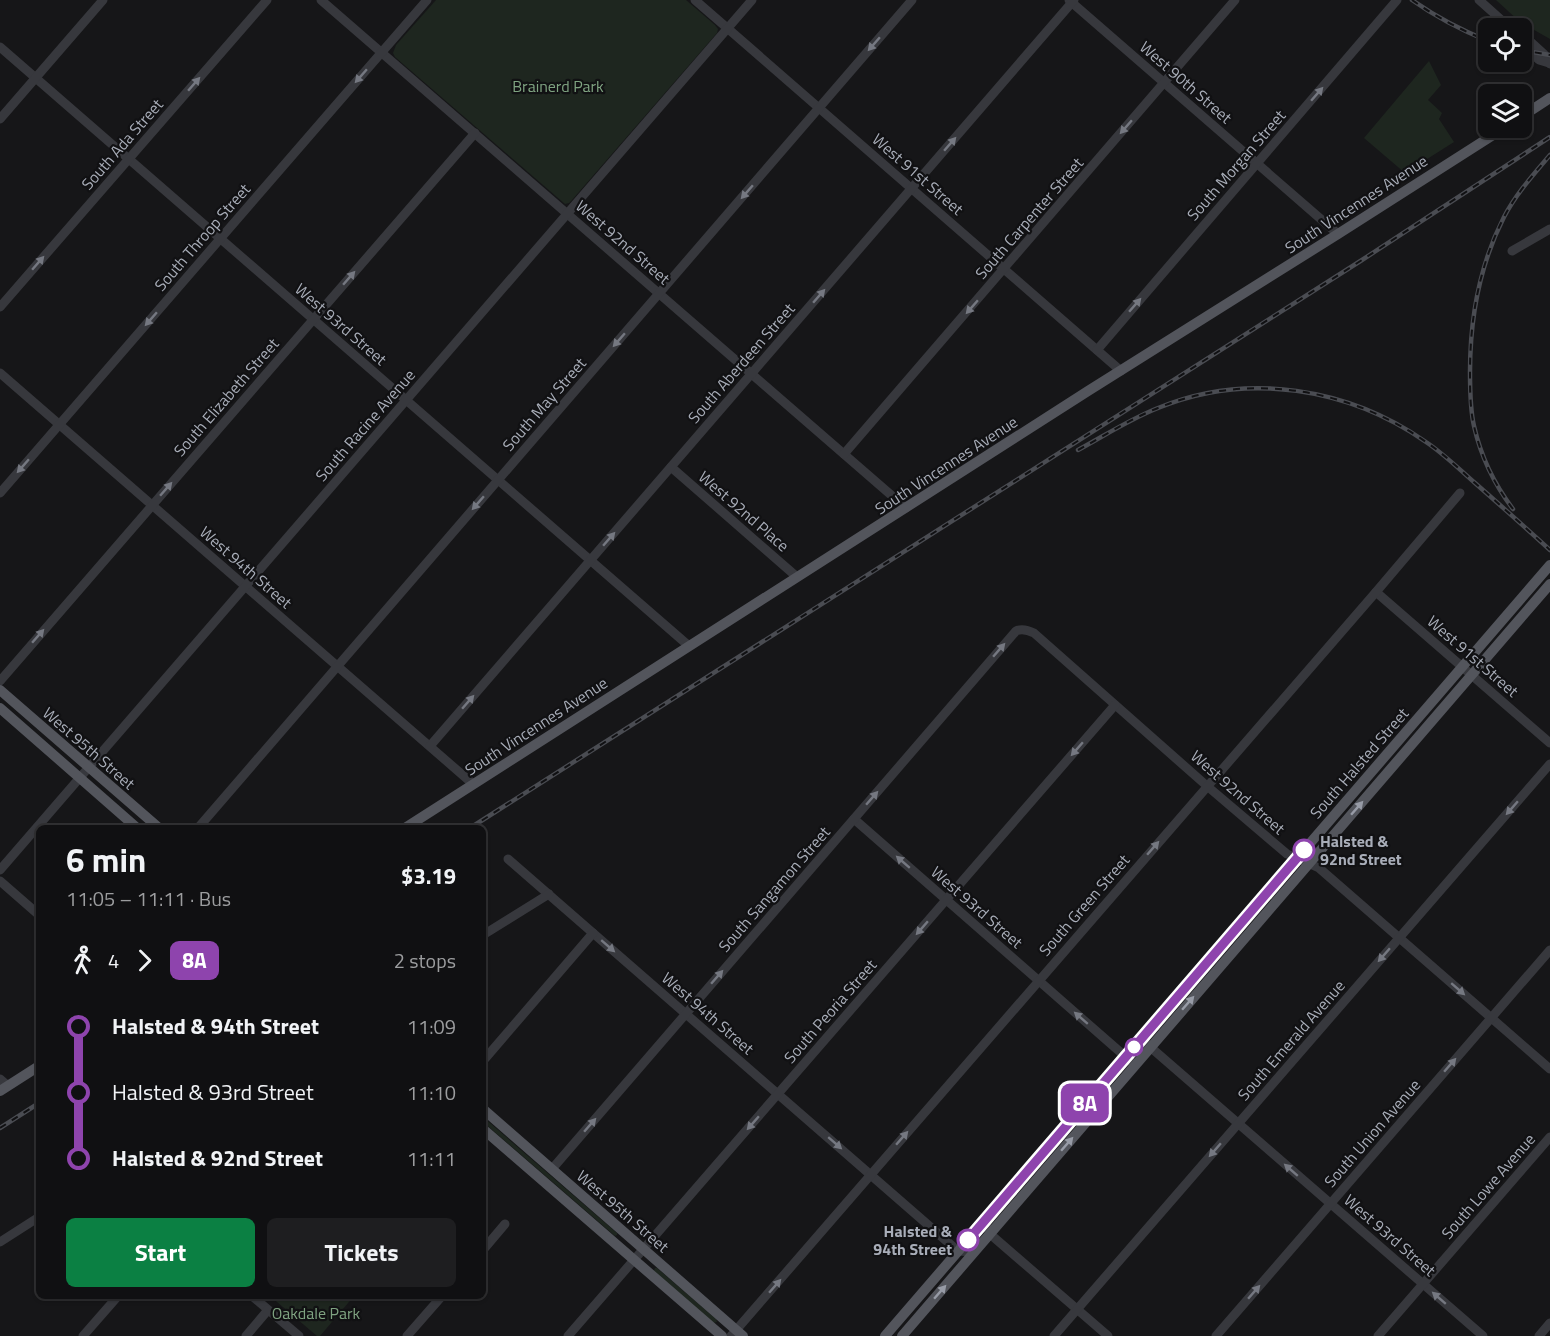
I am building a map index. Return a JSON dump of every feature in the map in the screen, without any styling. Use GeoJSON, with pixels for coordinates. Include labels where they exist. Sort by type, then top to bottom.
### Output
{"type":"FeatureCollection","features":[{"type":"Feature","properties":{"kind":"main road"},"geometry":{"type":"LineString","coordinates":[[1532,110],[1550,98]]}},
{"type":"Feature","properties":{"kind":"main road","name":"South Vincennes Avenue"},"geometry":{"type":"LineString","coordinates":[[410,825],[1488,138]]}},
{"type":"Feature","properties":{"kind":"main road","name":"South Halsted Street"},"geometry":{"type":"LineString","coordinates":[[885,1336],[1550,565]]}},
{"type":"Feature","properties":{"kind":"main road","name":"South Halsted Street"},"geometry":{"type":"LineString","coordinates":[[902,1336],[1550,584]]}},
{"type":"Feature","properties":{"kind":"main road","name":"West 95th Street"},"geometry":{"type":"LineString","coordinates":[[0,690],[156,825]]}},
{"type":"Feature","properties":{"kind":"main road","name":"West 95th Street"},"geometry":{"type":"LineString","coordinates":[[0,708],[134,825]]}},
{"type":"Feature","properties":{"kind":"main road"},"geometry":{"type":"LineString","coordinates":[[3,1085],[36,1068]]}},
{"type":"Feature","properties":{"kind":"main road","name":"West 95th Street"},"geometry":{"type":"LineString","coordinates":[[486,1112],[644,1249],[737,1334]]}},
{"type":"Feature","properties":{"kind":"main road","name":"West 95th Street"},"geometry":{"type":"LineString","coordinates":[[486,1132],[722,1336]]}},
{"type":"Feature","properties":{"kind":"street"},"geometry":{"type":"LineString","coordinates":[[0,118],[103,0]]}},
{"type":"Feature","properties":{"kind":"street","name":"South Ada Street"},"geometry":{"type":"LineString","coordinates":[[0,307],[267,0]]}},
{"type":"Feature","properties":{"kind":"street","name":"West 92nd Street"},"geometry":{"type":"LineString","coordinates":[[321,0],[906,508]]}},
{"type":"Feature","properties":{"kind":"street","name":"South Throop Street"},"geometry":{"type":"LineString","coordinates":[[0,493],[427,0]]}},
{"type":"Feature","properties":{"kind":"street","name":"West 91st Street"},"geometry":{"type":"LineString","coordinates":[[694,0],[1121,371]]}},
{"type":"Feature","properties":{"kind":"street","name":"South Racine Avenue"},"geometry":{"type":"LineString","coordinates":[[39,825],[752,0]]}},
{"type":"Feature","properties":{"kind":"street","name":"South May Street"},"geometry":{"type":"LineString","coordinates":[[201,825],[912,0]]}},
{"type":"Feature","properties":{"kind":"street","name":"South Carpenter Street"},"geometry":{"type":"LineString","coordinates":[[844,454],[1235,0]]}},
{"type":"Feature","properties":{"kind":"street","name":"South Morgan Street"},"geometry":{"type":"LineString","coordinates":[[1097,350],[1397,0]]}},
{"type":"Feature","properties":{"kind":"street"},"geometry":{"type":"LineString","coordinates":[[1479,0],[1500,18]]}},
{"type":"Feature","properties":{"kind":"street","name":"West 90th Street"},"geometry":{"type":"LineString","coordinates":[[1072,1],[1338,234]]}},
{"type":"Feature","properties":{"kind":"street","name":"South Aberdeen Street"},"geometry":{"type":"LineString","coordinates":[[430,746],[1072,1]]}},
{"type":"Feature","properties":{"kind":"street"},"geometry":{"type":"LineString","coordinates":[[1532,43],[1544,54],[1549,63]]}},
{"type":"Feature","properties":{"kind":"street","name":"West 93rd Street"},"geometry":{"type":"LineString","coordinates":[[0,47],[689,646]]}},
{"type":"Feature","properties":{"kind":"street"},"geometry":{"type":"LineString","coordinates":[[1532,54],[1539,60],[1549,63]]}},
{"type":"Feature","properties":{"kind":"street","name":"South Elizabeth Street"},"geometry":{"type":"LineString","coordinates":[[0,681],[475,133]]}},
{"type":"Feature","properties":{"kind":"street"},"geometry":{"type":"LineString","coordinates":[[1512,251],[1550,229]]}},
{"type":"Feature","properties":{"kind":"street","name":"West 94th Street"},"geometry":{"type":"LineString","coordinates":[[0,373],[473,784]]}},
{"type":"Feature","properties":{"kind":"street","name":"West 92nd Place"},"geometry":{"type":"LineString","coordinates":[[671,467],[797,577]]}},
{"type":"Feature","properties":{"kind":"street","name":"South Green Street"},"geometry":{"type":"LineString","coordinates":[[737,1334],[871,1175],[1460,493]]}},
{"type":"Feature","properties":{"kind":"street","name":"West 91st Street"},"geometry":{"type":"LineString","coordinates":[[1376,592],[1550,743]]}},
{"type":"Feature","properties":{"kind":"street","name":"West 92nd Street"},"geometry":{"type":"LineString","coordinates":[[1020,629],[1034,633],[1287,854],[1318,868],[1550,1069]]}},
{"type":"Feature","properties":{"kind":"street","name":"South Sangamon Street"},"geometry":{"type":"LineString","coordinates":[[552,1169],[1020,629]]}},
{"type":"Feature","properties":{"kind":"street","name":"South Peoria Street"},"geometry":{"type":"LineString","coordinates":[[568,1336],[1115,705]]}},
{"type":"Feature","properties":{"kind":"street","name":"South Emerald Avenue"},"geometry":{"type":"LineString","coordinates":[[1054,1336],[1550,764]]}},
{"type":"Feature","properties":{"kind":"street","name":"West 93rd Street"},"geometry":{"type":"LineString","coordinates":[[854,819],[1135,1065]]}},
{"type":"Feature","properties":{"kind":"street","name":"South Racine Avenue"},"geometry":{"type":"LineString","coordinates":[[0,870],[36,828]]}},
{"type":"Feature","properties":{"kind":"street","name":"West 94th Street"},"geometry":{"type":"LineString","coordinates":[[508,859],[958,1251]]}},
{"type":"Feature","properties":{"kind":"street"},"geometry":{"type":"LineString","coordinates":[[0,881],[36,912]]}},
{"type":"Feature","properties":{"kind":"street"},"geometry":{"type":"LineString","coordinates":[[486,933],[549,894]]}},
{"type":"Feature","properties":{"kind":"street"},"geometry":{"type":"LineString","coordinates":[[486,1057],[593,933]]}},
{"type":"Feature","properties":{"kind":"street","name":"South Union Avenue"},"geometry":{"type":"LineString","coordinates":[[1216,1336],[1550,950]]}},
{"type":"Feature","properties":{"kind":"street","name":"West 93rd Street"},"geometry":{"type":"LineString","coordinates":[[1141,1039],[1483,1336]]}},
{"type":"Feature","properties":{"kind":"street","name":"South Lowe Avenue"},"geometry":{"type":"LineString","coordinates":[[1378,1336],[1550,1137]]}},
{"type":"Feature","properties":{"kind":"street"},"geometry":{"type":"LineString","coordinates":[[0,1242],[36,1219]]}},
{"type":"Feature","properties":{"kind":"street"},"geometry":{"type":"LineString","coordinates":[[984,1221],[990,1234],[1108,1336]]}},
{"type":"Feature","properties":{"kind":"street"},"geometry":{"type":"LineString","coordinates":[[486,1246],[505,1224]]}},
{"type":"Feature","properties":{"kind":"street"},"geometry":{"type":"LineString","coordinates":[[958,1251],[974,1252]]}},
{"type":"Feature","properties":{"kind":"street"},"geometry":{"type":"LineString","coordinates":[[83,1336],[115,1299]]}},
{"type":"Feature","properties":{"kind":"street"},"geometry":{"type":"LineString","coordinates":[[255,1299],[299,1336]]}},
{"type":"Feature","properties":{"kind":"street"},"geometry":{"type":"LineString","coordinates":[[407,1336],[439,1299]]}},
{"type":"Feature","properties":{"kind":"street"},"geometry":{"type":"LineString","coordinates":[[246,1336],[268,1310]]}},
{"type":"Feature","properties":{"kind":"street"},"geometry":{"type":"LineString","coordinates":[[1539,1336],[1550,1323]]}},
{"type":"Feature","properties":{"kind":"green space","name":"Brainerd Park"},"geometry":{"type":"Polygon","coordinates":[[[436,0],[686,0],[718,29],[717,33],[572,200],[565,204],[395,57],[393,53],[396,45],[436,0]]]}},
{"type":"Feature","properties":{"kind":"green space"},"geometry":{"type":"Polygon","coordinates":[[[1496,0],[1550,0],[1550,39],[1532,29],[1532,18],[1516,18],[1496,0]]]}},
{"type":"Feature","properties":{"kind":"green space"},"geometry":{"type":"Polygon","coordinates":[[[1429,61],[1441,85],[1428,100],[1442,113],[1439,119],[1454,142],[1405,173],[1364,138],[1429,61]]]}},
{"type":"Feature","properties":{"kind":"green space"},"geometry":{"type":"Polygon","coordinates":[[[486,1120],[617,1233],[615,1236],[486,1125],[486,1120]]]}},
{"type":"Feature","properties":{"kind":"green space"},"geometry":{"type":"Polygon","coordinates":[[[655,1268],[717,1322],[713,1323],[654,1271],[655,1268]]]}},
{"type":"Feature","properties":{"kind":"green space","name":"Oakdale Park"},"geometry":{"type":"Polygon","coordinates":[[[274,1299],[351,1299],[320,1336],[317,1336],[274,1299]]]}},
{"type":"Feature","properties":{"kind":"railway"},"geometry":{"type":"LineString","coordinates":[[1412,0],[1449,23],[1478,36]]}},
{"type":"Feature","properties":{"kind":"railway"},"geometry":{"type":"LineString","coordinates":[[1532,52],[1550,55]]}},
{"type":"Feature","properties":{"kind":"railway"},"geometry":{"type":"LineString","coordinates":[[475,825],[1362,260],[1550,137]]}},
{"type":"Feature","properties":{"kind":"railway"},"geometry":{"type":"LineString","coordinates":[[1513,509],[1489,470],[1474,426],[1470,393],[1470,352],[1474,312],[1482,273],[1504,217],[1525,185],[1550,155]]}},
{"type":"Feature","properties":{"kind":"railway"},"geometry":{"type":"LineString","coordinates":[[1078,450],[1148,412],[1192,397],[1227,390],[1262,388],[1296,391],[1331,398],[1364,409],[1426,442],[1550,550]]}},
{"type":"Feature","properties":{"kind":"railway"},"geometry":{"type":"LineString","coordinates":[[0,1128],[36,1105]]}},
{"type":"Feature","properties":{"kind":"bus line","name":"8A"},"geometry":{"type":"LineString","coordinates":[[968,1240],[1304,850]]}},
{"type":"Feature","properties":{"kind":"place","name":"Halsted & 92nd Street"},"geometry":{"type":"Point","coordinates":[1304,850]}},
{"type":"Feature","properties":{"kind":"place","name":"Halsted & 94th Street"},"geometry":{"type":"Point","coordinates":[968,1240]}}]}
